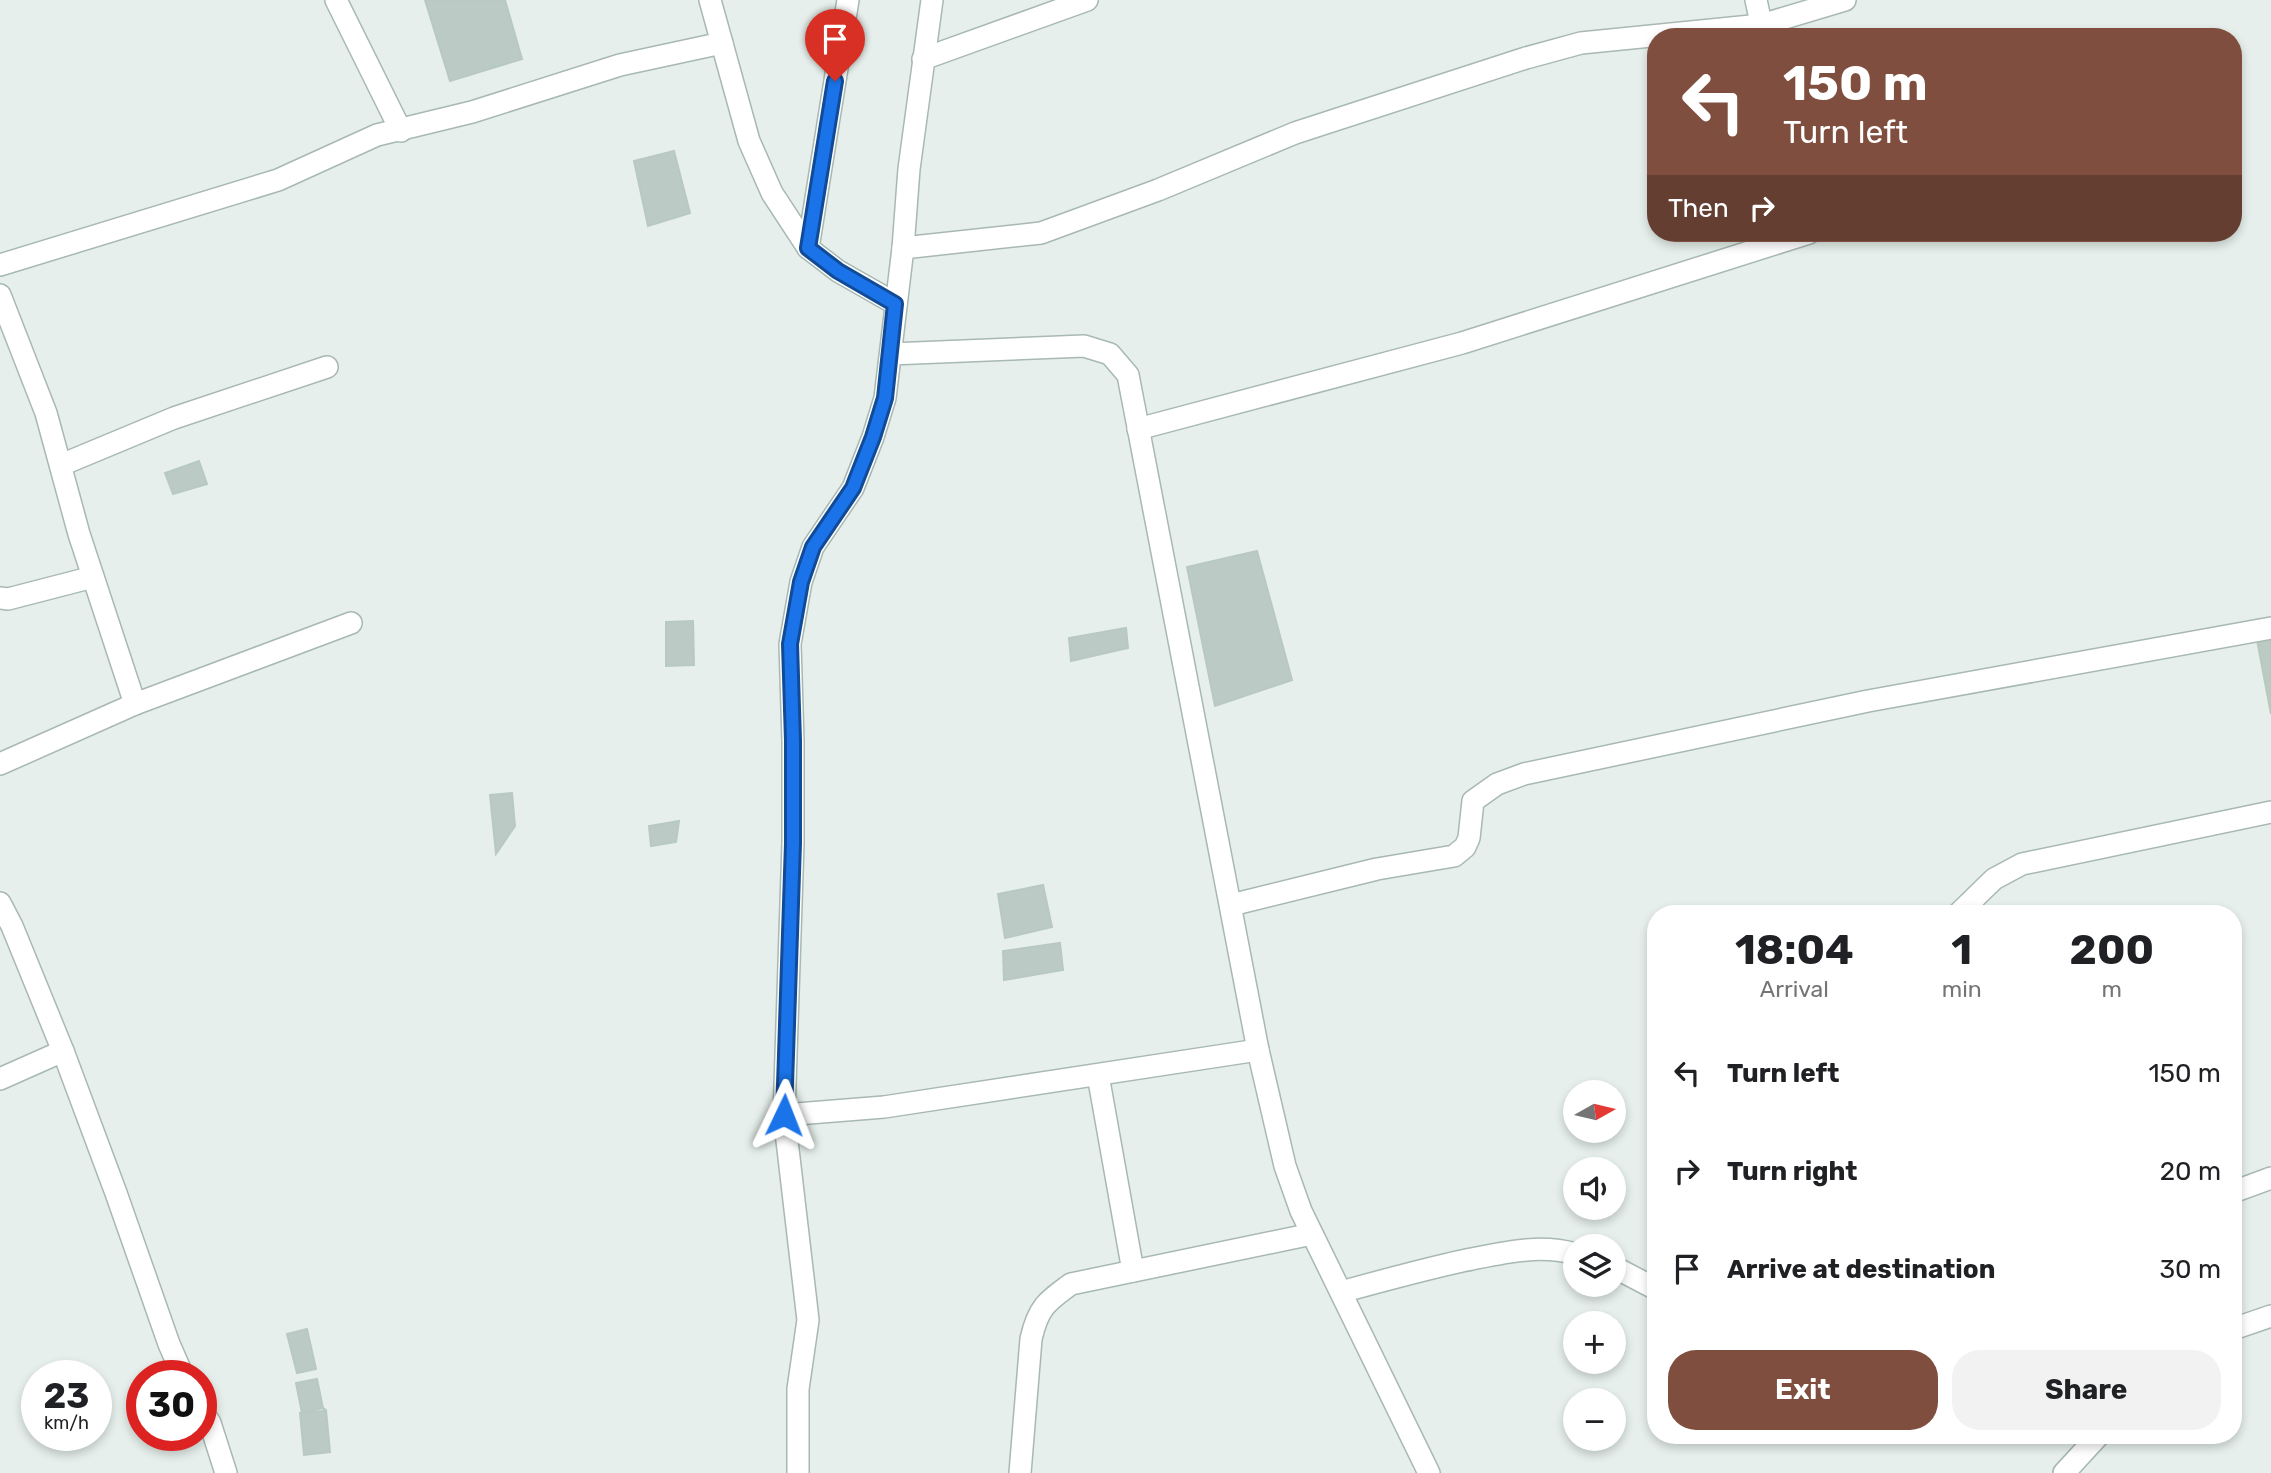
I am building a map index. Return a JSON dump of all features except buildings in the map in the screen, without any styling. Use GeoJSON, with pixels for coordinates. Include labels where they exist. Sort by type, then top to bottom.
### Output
{"type":"FeatureCollection","features":[{"type":"Feature","properties":{"kind":"street"},"geometry":{"type":"LineString","coordinates":[[336,0],[401,131]]}},
{"type":"Feature","properties":{"kind":"street"},"geometry":{"type":"LineString","coordinates":[[710,0],[749,141],[772,193],[808,248],[838,271],[895,304]]}},
{"type":"Feature","properties":{"kind":"street"},"geometry":{"type":"LineString","coordinates":[[808,248],[848,0]]}},
{"type":"Feature","properties":{"kind":"street"},"geometry":{"type":"LineString","coordinates":[[798,1473],[798,1389],[808,1320],[784,1115],[793,830],[790,644],[801,582],[813,547],[853,488],[885,398],[903,248],[909,169],[932,0]]}},
{"type":"Feature","properties":{"kind":"street"},"geometry":{"type":"LineString","coordinates":[[923,59],[1087,0]]}},
{"type":"Feature","properties":{"kind":"street"},"geometry":{"type":"LineString","coordinates":[[1756,0],[1761,28]]}},
{"type":"Feature","properties":{"kind":"street"},"geometry":{"type":"LineString","coordinates":[[1770,28],[1845,0]]}},
{"type":"Feature","properties":{"kind":"street"},"geometry":{"type":"LineString","coordinates":[[903,248],[1041,233],[1158,190],[1296,133],[1526,58],[1581,43],[1647,39]]}},
{"type":"Feature","properties":{"kind":"street"},"geometry":{"type":"LineString","coordinates":[[0,265],[278,180],[377,135],[472,112],[620,65],[722,43]]}},
{"type":"Feature","properties":{"kind":"street"},"geometry":{"type":"LineString","coordinates":[[1138,429],[1462,343],[1779,242]]}},
{"type":"Feature","properties":{"kind":"street"},"geometry":{"type":"LineString","coordinates":[[0,295],[46,413],[79,534],[135,704]]}},
{"type":"Feature","properties":{"kind":"street"},"geometry":{"type":"LineString","coordinates":[[891,354],[1084,346],[1110,354],[1128,375],[1258,1050],[1285,1166],[1301,1211],[1429,1473]]}},
{"type":"Feature","properties":{"kind":"street"},"geometry":{"type":"LineString","coordinates":[[61,465],[174,418],[327,367]]}},
{"type":"Feature","properties":{"kind":"street"},"geometry":{"type":"LineString","coordinates":[[0,598],[8,599],[93,578]]}},
{"type":"Feature","properties":{"kind":"street"},"geometry":{"type":"LineString","coordinates":[[0,764],[135,704],[351,623]]}},
{"type":"Feature","properties":{"kind":"street"},"geometry":{"type":"LineString","coordinates":[[1231,905],[1377,869],[1454,856],[1465,848],[1469,838],[1473,802],[1497,784],[1524,774],[1855,704],[2271,628]]}},
{"type":"Feature","properties":{"kind":"street"},"geometry":{"type":"LineString","coordinates":[[1967,905],[1994,879],[2022,864],[2271,812]]}},
{"type":"Feature","properties":{"kind":"street"},"geometry":{"type":"LineString","coordinates":[[0,903],[12,926],[117,1193],[176,1360]]}},
{"type":"Feature","properties":{"kind":"street"},"geometry":{"type":"LineString","coordinates":[[784,1115],[884,1107],[1258,1050]]}},
{"type":"Feature","properties":{"kind":"street"},"geometry":{"type":"LineString","coordinates":[[0,1079],[62,1051]]}},
{"type":"Feature","properties":{"kind":"street"},"geometry":{"type":"LineString","coordinates":[[1098,1075],[1133,1271]]}},
{"type":"Feature","properties":{"kind":"street"},"geometry":{"type":"LineString","coordinates":[[2242,1189],[2271,1178]]}},
{"type":"Feature","properties":{"kind":"street"},"geometry":{"type":"LineString","coordinates":[[1020,1473],[1031,1339],[1042,1307],[1071,1284],[1312,1234]]}},
{"type":"Feature","properties":{"kind":"street"},"geometry":{"type":"LineString","coordinates":[[1340,1292],[1520,1249],[1563,1250]]}},
{"type":"Feature","properties":{"kind":"street"},"geometry":{"type":"LineString","coordinates":[[1626,1273],[1647,1284]]}},
{"type":"Feature","properties":{"kind":"street"},"geometry":{"type":"LineString","coordinates":[[2242,1326],[2271,1316]]}},
{"type":"Feature","properties":{"kind":"street"},"geometry":{"type":"LineString","coordinates":[[2064,1473],[2091,1444]]}},
{"type":"Feature","properties":{"kind":"street"},"geometry":{"type":"LineString","coordinates":[[217,1445],[226,1473]]}},
{"type":"Feature","properties":{"kind":"route"},"geometry":{"type":"LineString","coordinates":[[784,1115],[793,843],[790,644],[801,582],[813,547],[853,488],[873,437],[885,398],[895,304],[838,271],[808,248],[835,81]]}}]}
